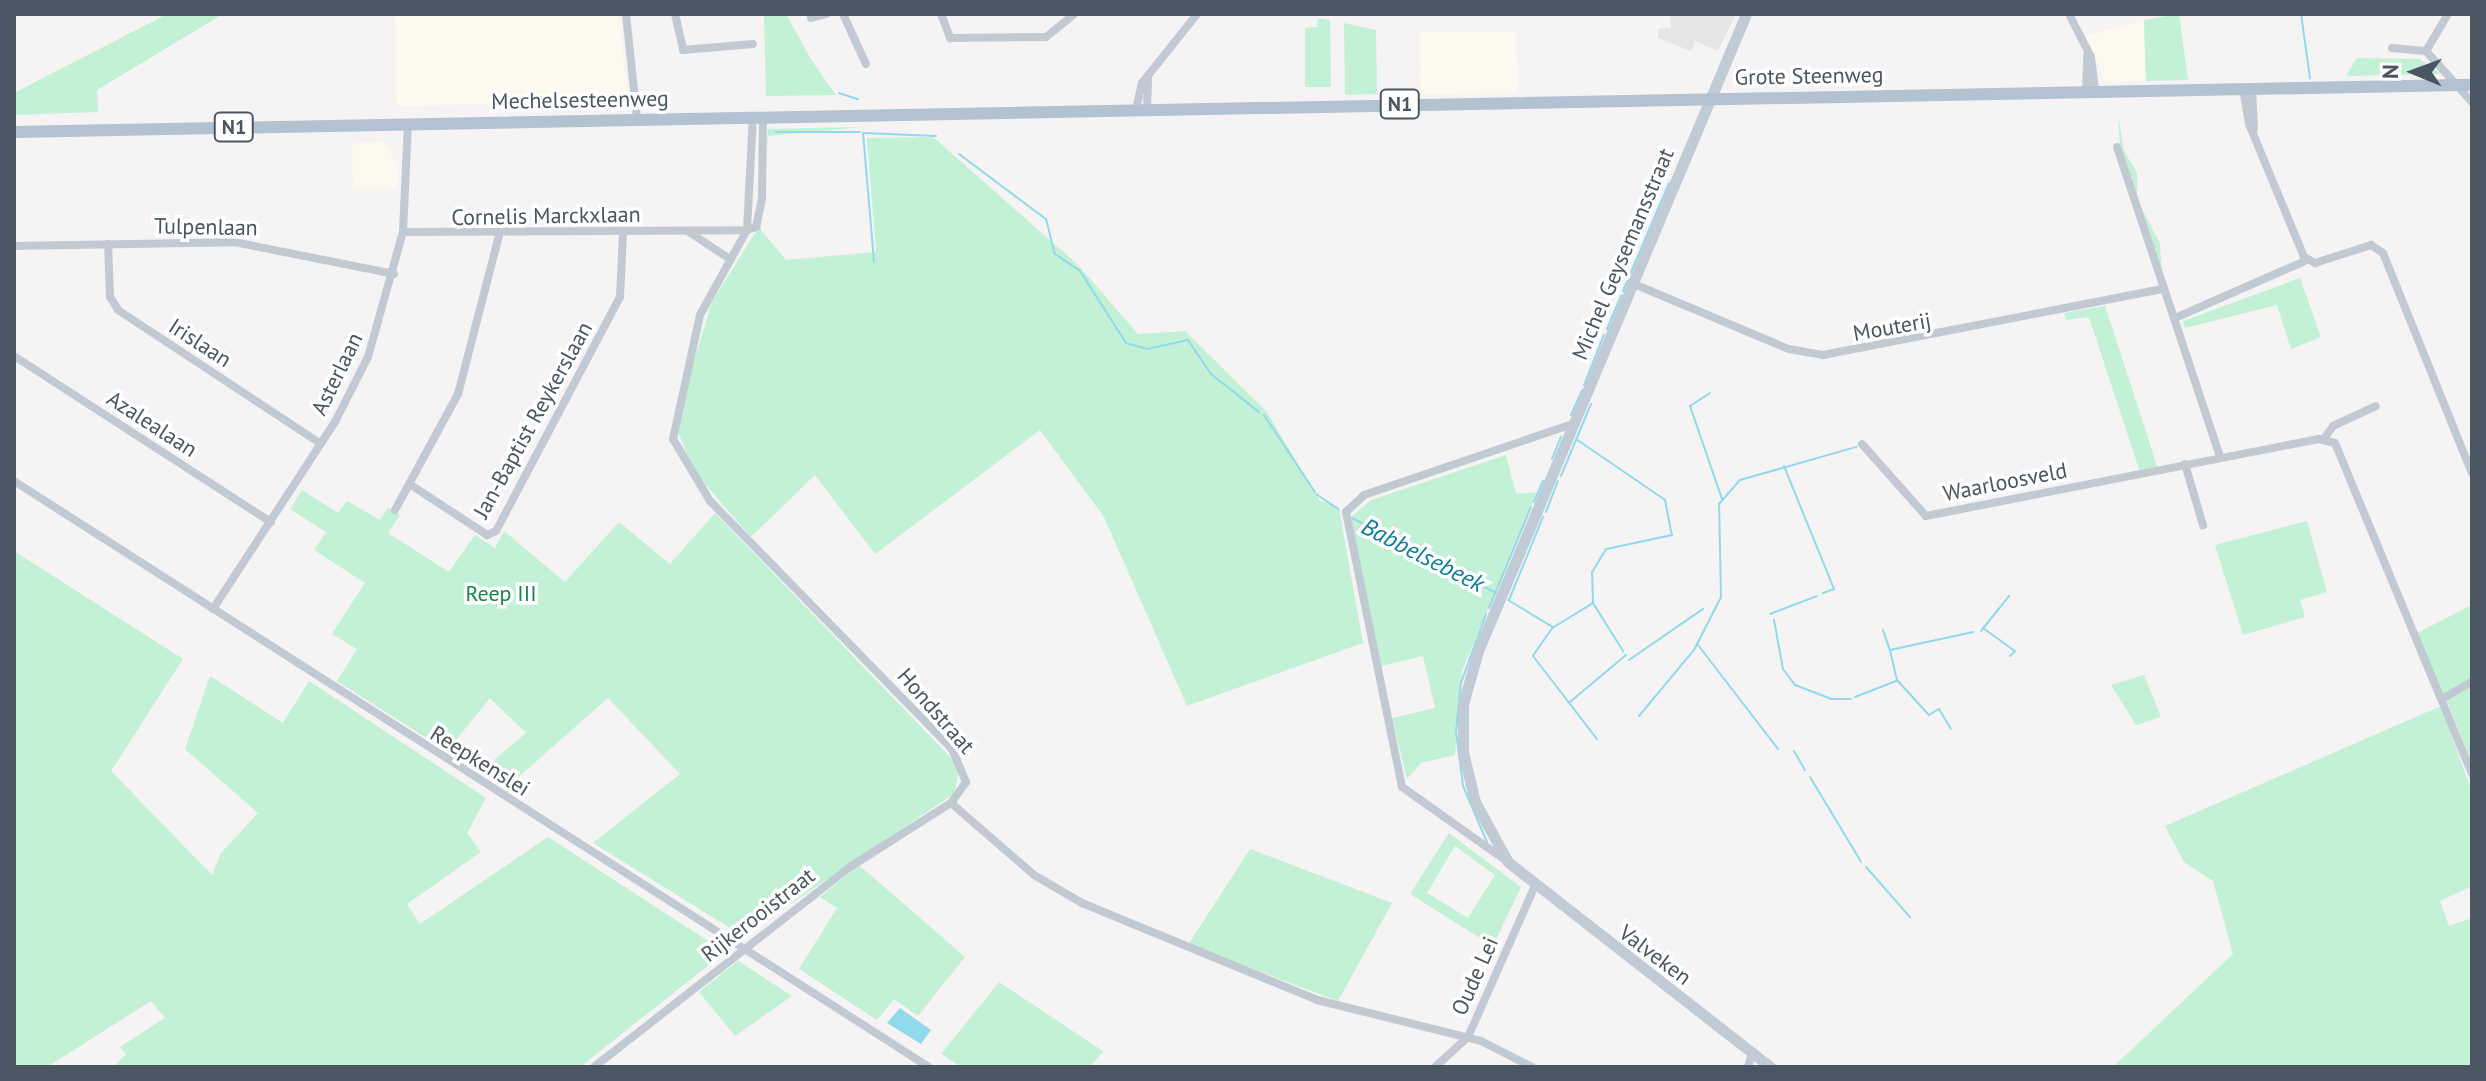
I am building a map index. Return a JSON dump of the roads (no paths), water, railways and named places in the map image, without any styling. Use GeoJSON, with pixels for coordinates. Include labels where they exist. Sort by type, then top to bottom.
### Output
{"type":"FeatureCollection","features":[{"type":"Feature","properties":{"kind":"main road","name":"Grote Steenweg"},"geometry":{"type":"LineString","coordinates":[[1142,109],[2472,85]]}},
{"type":"Feature","properties":{"kind":"main road","name":"Mechelsesteenweg"},"geometry":{"type":"LineString","coordinates":[[14,132],[1142,109]]}},
{"type":"Feature","properties":{"kind":"street"},"geometry":{"type":"LineString","coordinates":[[626,14],[637,118]]}},
{"type":"Feature","properties":{"kind":"street"},"geometry":{"type":"LineString","coordinates":[[675,14],[683,50],[753,44]]}},
{"type":"Feature","properties":{"kind":"street"},"geometry":{"type":"LineString","coordinates":[[811,18],[826,14]]}},
{"type":"Feature","properties":{"kind":"street"},"geometry":{"type":"LineString","coordinates":[[843,14],[866,64]]}},
{"type":"Feature","properties":{"kind":"street"},"geometry":{"type":"LineString","coordinates":[[941,14],[950,38],[1046,37],[1074,14]]}},
{"type":"Feature","properties":{"kind":"street","name":"Michel Geysemansstraat"},"geometry":{"type":"LineString","coordinates":[[1508,862],[1471,789],[1463,704],[1478,651],[1746,14]]}},
{"type":"Feature","properties":{"kind":"street"},"geometry":{"type":"LineString","coordinates":[[2069,14],[2087,50],[2091,91]]}},
{"type":"Feature","properties":{"kind":"street"},"geometry":{"type":"LineString","coordinates":[[2426,51],[2448,14]]}},
{"type":"Feature","properties":{"kind":"street"},"geometry":{"type":"LineString","coordinates":[[1142,109],[1148,76],[1194,15]]}},
{"type":"Feature","properties":{"kind":"street"},"geometry":{"type":"LineString","coordinates":[[2392,48],[2426,51],[2472,102]]}},
{"type":"Feature","properties":{"kind":"street"},"geometry":{"type":"LineString","coordinates":[[2248,89],[2254,134],[2307,260]]}},
{"type":"Feature","properties":{"kind":"street","name":"Hondstraat"},"geometry":{"type":"LineString","coordinates":[[758,116],[747,230],[700,315],[671,423],[677,450],[710,501],[952,749],[966,782],[951,803]]}},
{"type":"Feature","properties":{"kind":"street","name":"Asterlaan"},"geometry":{"type":"LineString","coordinates":[[213,609],[321,444],[368,357],[394,274],[403,232],[408,123]]}},
{"type":"Feature","properties":{"kind":"street"},"geometry":{"type":"LineString","coordinates":[[2117,147],[2220,457]]}},
{"type":"Feature","properties":{"kind":"street","name":"Cornelis Marckxlaan"},"geometry":{"type":"LineString","coordinates":[[403,232],[499,236],[747,230]]}},
{"type":"Feature","properties":{"kind":"street"},"geometry":{"type":"LineString","coordinates":[[689,232],[730,259]]}},
{"type":"Feature","properties":{"kind":"street","name":"Jan-Baptist Reykerslaan"},"geometry":{"type":"LineString","coordinates":[[411,485],[487,535],[496,531],[620,297],[623,234]]}},
{"type":"Feature","properties":{"kind":"street"},"geometry":{"type":"LineString","coordinates":[[395,510],[411,485],[469,364],[499,236]]}},
{"type":"Feature","properties":{"kind":"street","name":"Tulpenlaan"},"geometry":{"type":"LineString","coordinates":[[14,246],[245,243],[394,274]]}},
{"type":"Feature","properties":{"kind":"street","name":"Irislaan"},"geometry":{"type":"LineString","coordinates":[[108,244],[110,297],[118,310],[321,444]]}},
{"type":"Feature","properties":{"kind":"street"},"geometry":{"type":"LineString","coordinates":[[2175,318],[2307,260],[2371,245],[2383,253],[2472,473]]}},
{"type":"Feature","properties":{"kind":"street","name":"Mouterij"},"geometry":{"type":"LineString","coordinates":[[1634,284],[1789,349],[1823,355],[2164,289]]}},
{"type":"Feature","properties":{"kind":"street","name":"Azalealaan"},"geometry":{"type":"LineString","coordinates":[[14,356],[271,522]]}},
{"type":"Feature","properties":{"kind":"street","name":"Waarloosveld"},"geometry":{"type":"LineString","coordinates":[[1862,444],[1926,516],[2220,457],[2323,440],[2333,426],[2376,406]]}},
{"type":"Feature","properties":{"kind":"street","name":"Michel Geysemansstraat"},"geometry":{"type":"LineString","coordinates":[[1534,888],[1508,862],[1402,787],[1346,512],[1364,495],[1573,424]]}},
{"type":"Feature","properties":{"kind":"street"},"geometry":{"type":"LineString","coordinates":[[2323,440],[2335,443],[2472,774]]}},
{"type":"Feature","properties":{"kind":"street"},"geometry":{"type":"LineString","coordinates":[[2185,464],[2203,525]]}},
{"type":"Feature","properties":{"kind":"street","name":"Reepkenslei"},"geometry":{"type":"LineString","coordinates":[[14,481],[929,1067]]}},
{"type":"Feature","properties":{"kind":"street"},"geometry":{"type":"LineString","coordinates":[[2442,699],[2472,682]]}},
{"type":"Feature","properties":{"kind":"street"},"geometry":{"type":"LineString","coordinates":[[951,803],[1050,886],[1168,942],[1317,1000],[1468,1037],[1532,1067]]}},
{"type":"Feature","properties":{"kind":"street","name":"Rijkerooistraat"},"geometry":{"type":"LineString","coordinates":[[594,1067],[870,852],[951,803]]}},
{"type":"Feature","properties":{"kind":"street","name":"Oude Lei"},"geometry":{"type":"LineString","coordinates":[[1435,1067],[1468,1037],[1534,888]]}},
{"type":"Feature","properties":{"kind":"street","name":"Valveken"},"geometry":{"type":"LineString","coordinates":[[1534,888],[1770,1067]]}},
{"type":"Feature","properties":{"kind":"street"},"geometry":{"type":"LineString","coordinates":[[1748,1067],[1752,1054]]}},
{"type":"Feature","properties":{"kind":"water"},"geometry":{"type":"Polygon","coordinates":[[[900,1008],[931,1030],[921,1044],[887,1023],[900,1008]]]}},
{"type":"Feature","properties":{"kind":"waterway"},"geometry":{"type":"LineString","coordinates":[[2301,14],[2310,78]]}},
{"type":"Feature","properties":{"kind":"waterway","name":"Babbelsebeek"},"geometry":{"type":"LineString","coordinates":[[839,93],[858,99]]}},
{"type":"Feature","properties":{"kind":"waterway"},"geometry":{"type":"LineString","coordinates":[[776,132],[860,132]]}},
{"type":"Feature","properties":{"kind":"waterway"},"geometry":{"type":"LineString","coordinates":[[863,133],[874,262]]}},
{"type":"Feature","properties":{"kind":"waterway","name":"Babbelsebeek"},"geometry":{"type":"LineString","coordinates":[[863,133],[936,136]]}},
{"type":"Feature","properties":{"kind":"waterway","name":"Babbelsebeek"},"geometry":{"type":"LineString","coordinates":[[959,154],[1046,219],[1055,254],[1080,271],[1126,343],[1147,349],[1188,340],[1211,374],[1259,412]]}},
{"type":"Feature","properties":{"kind":"waterway"},"geometry":{"type":"LineString","coordinates":[[1623,291],[1669,183]]}},
{"type":"Feature","properties":{"kind":"waterway"},"geometry":{"type":"LineString","coordinates":[[1607,329],[1621,296]]}},
{"type":"Feature","properties":{"kind":"waterway"},"geometry":{"type":"LineString","coordinates":[[1584,385],[1604,335]]}},
{"type":"Feature","properties":{"kind":"waterway"},"geometry":{"type":"LineString","coordinates":[[1571,415],[1582,390]]}},
{"type":"Feature","properties":{"kind":"waterway"},"geometry":{"type":"LineString","coordinates":[[1710,393],[1690,406],[1722,499]]}},
{"type":"Feature","properties":{"kind":"waterway"},"geometry":{"type":"LineString","coordinates":[[1561,476],[1591,404]]}},
{"type":"Feature","properties":{"kind":"waterway","name":"Babbelsebeek"},"geometry":{"type":"LineString","coordinates":[[1264,415],[1315,492]]}},
{"type":"Feature","properties":{"kind":"waterway"},"geometry":{"type":"LineString","coordinates":[[1552,459],[1561,437]]}},
{"type":"Feature","properties":{"kind":"waterway"},"geometry":{"type":"LineString","coordinates":[[1576,439],[1665,500],[1672,535],[1606,549],[1592,572],[1593,603]]}},
{"type":"Feature","properties":{"kind":"waterway"},"geometry":{"type":"LineString","coordinates":[[1639,716],[1694,650],[1721,597],[1719,504],[1740,480],[1856,447]]}},
{"type":"Feature","properties":{"kind":"waterway"},"geometry":{"type":"LineString","coordinates":[[1784,466],[1834,589],[1823,593]]}},
{"type":"Feature","properties":{"kind":"waterway"},"geometry":{"type":"LineString","coordinates":[[1534,502],[1543,481]]}},
{"type":"Feature","properties":{"kind":"waterway"},"geometry":{"type":"LineString","coordinates":[[1546,512],[1558,481]]}},
{"type":"Feature","properties":{"kind":"waterway","name":"Babbelsebeek"},"geometry":{"type":"LineString","coordinates":[[1316,494],[1338,509]]}},
{"type":"Feature","properties":{"kind":"waterway"},"geometry":{"type":"LineString","coordinates":[[1489,608],[1531,507]]}},
{"type":"Feature","properties":{"kind":"waterway"},"geometry":{"type":"LineString","coordinates":[[1509,600],[1543,517]]}},
{"type":"Feature","properties":{"kind":"waterway","name":"Babbelsebeek"},"geometry":{"type":"LineString","coordinates":[[1352,518],[1496,593]]}},
{"type":"Feature","properties":{"kind":"waterway"},"geometry":{"type":"LineString","coordinates":[[1770,614],[1817,596]]}},
{"type":"Feature","properties":{"kind":"waterway"},"geometry":{"type":"LineString","coordinates":[[1981,631],[2009,596]]}},
{"type":"Feature","properties":{"kind":"waterway"},"geometry":{"type":"LineString","coordinates":[[1508,600],[1553,627],[1533,656],[1597,739]]}},
{"type":"Feature","properties":{"kind":"waterway"},"geometry":{"type":"LineString","coordinates":[[1554,627],[1593,603],[1623,651]]}},
{"type":"Feature","properties":{"kind":"waterway"},"geometry":{"type":"LineString","coordinates":[[1629,660],[1703,609]]}},
{"type":"Feature","properties":{"kind":"waterway"},"geometry":{"type":"LineString","coordinates":[[1486,614],[1461,683],[1456,731],[1463,786],[1487,842]]}},
{"type":"Feature","properties":{"kind":"waterway"},"geometry":{"type":"LineString","coordinates":[[1774,620],[1783,669],[1795,685],[1831,699],[1851,699]]}},
{"type":"Feature","properties":{"kind":"waterway"},"geometry":{"type":"LineString","coordinates":[[1983,628],[2015,651],[2010,656]]}},
{"type":"Feature","properties":{"kind":"waterway"},"geometry":{"type":"LineString","coordinates":[[1883,630],[1890,650],[1973,632]]}},
{"type":"Feature","properties":{"kind":"waterway"},"geometry":{"type":"LineString","coordinates":[[1698,645],[1778,749]]}},
{"type":"Feature","properties":{"kind":"waterway"},"geometry":{"type":"LineString","coordinates":[[1890,650],[1897,680],[1929,715],[1939,709],[1951,729]]}},
{"type":"Feature","properties":{"kind":"waterway"},"geometry":{"type":"LineString","coordinates":[[1570,702],[1626,655]]}},
{"type":"Feature","properties":{"kind":"waterway"},"geometry":{"type":"LineString","coordinates":[[1855,697],[1896,681]]}},
{"type":"Feature","properties":{"kind":"waterway"},"geometry":{"type":"LineString","coordinates":[[1794,751],[1805,770]]}},
{"type":"Feature","properties":{"kind":"waterway"},"geometry":{"type":"LineString","coordinates":[[1810,777],[1861,862]]}},
{"type":"Feature","properties":{"kind":"waterway"},"geometry":{"type":"LineString","coordinates":[[1866,867],[1910,917]]}},
{"type":"Feature","properties":{"kind":"park label","name":"Reep III"},"geometry":{"type":"Point","coordinates":[501,594]}}]}
